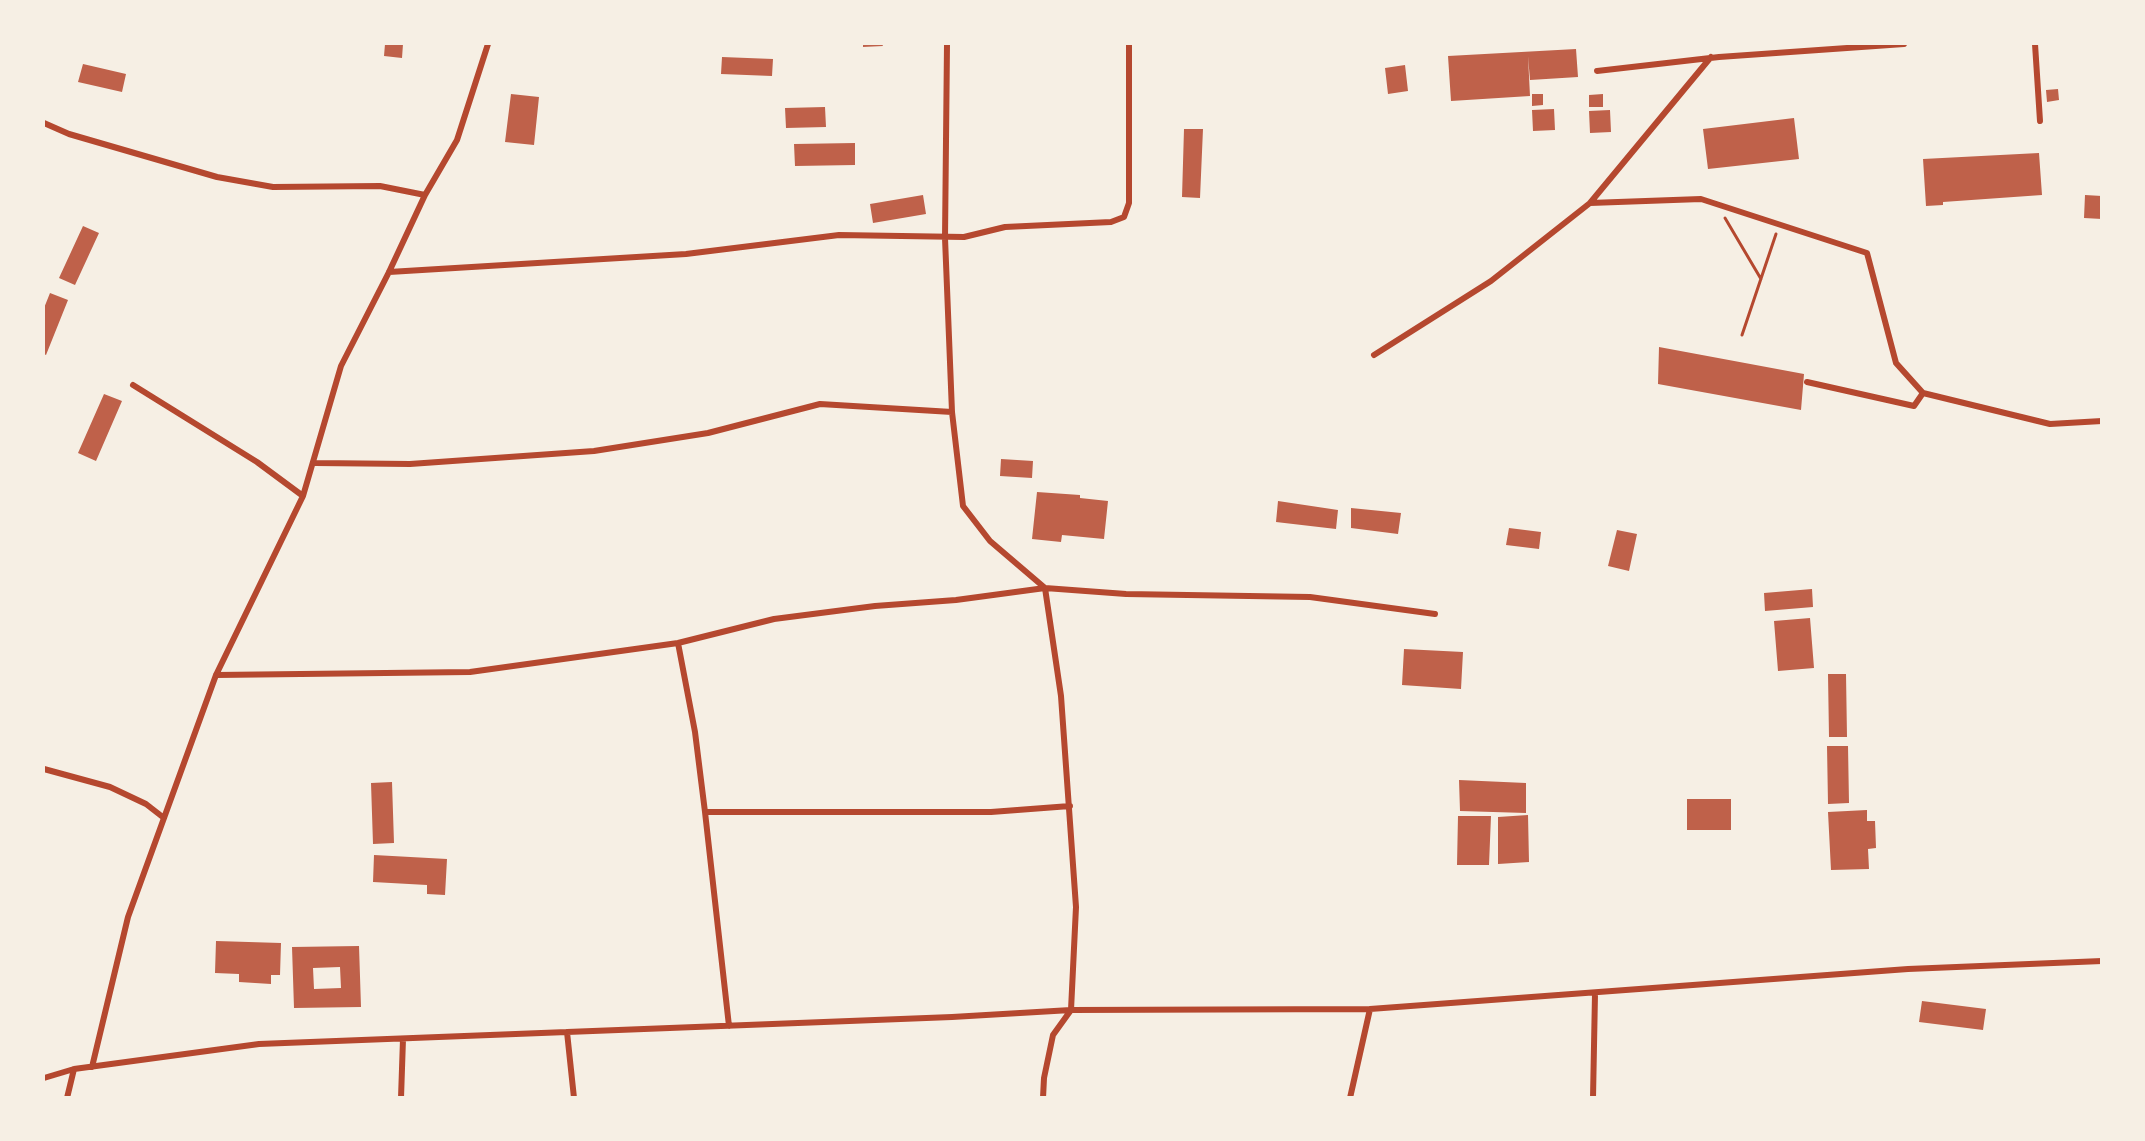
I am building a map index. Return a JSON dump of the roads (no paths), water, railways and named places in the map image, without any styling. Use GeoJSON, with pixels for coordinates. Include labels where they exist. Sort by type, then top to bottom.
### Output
{"type":"FeatureCollection","features":[{"type":"Feature","properties":{"kind":"street"},"geometry":{"type":"LineString","coordinates":[[92,1067],[128,917],[216,675],[303,496],[315,463],[341,366],[390,272],[425,195],[457,140],[488,44]]}},
{"type":"Feature","properties":{"kind":"street"},"geometry":{"type":"LineString","coordinates":[[947,44],[945,238],[952,412],[963,506],[990,542],[1045,588],[1061,696],[1076,907],[1071,1010],[1053,1035],[1044,1078],[1043,1098]]}},
{"type":"Feature","properties":{"kind":"street"},"geometry":{"type":"LineString","coordinates":[[390,272],[686,255],[839,235],[896,234],[945,238],[982,234],[1005,226],[1111,222],[1124,217],[1129,202],[1129,44]]}},
{"type":"Feature","properties":{"kind":"street"},"geometry":{"type":"LineString","coordinates":[[1597,71],[1711,57],[1904,44]]}},
{"type":"Feature","properties":{"kind":"street"},"geometry":{"type":"LineString","coordinates":[[2035,44],[2040,121]]}},
{"type":"Feature","properties":{"kind":"street"},"geometry":{"type":"LineString","coordinates":[[1374,355],[1491,280],[1590,203],[1711,57]]}},
{"type":"Feature","properties":{"kind":"street"},"geometry":{"type":"LineString","coordinates":[[44,123],[81,137],[217,177],[273,187],[380,186],[425,195]]}},
{"type":"Feature","properties":{"kind":"street"},"geometry":{"type":"LineString","coordinates":[[1590,203],[1701,199],[1867,253],[1896,363],[1923,393],[2050,424],[2102,421]]}},
{"type":"Feature","properties":{"kind":"street"},"geometry":{"type":"LineString","coordinates":[[1807,382],[1914,406],[1923,393]]}},
{"type":"Feature","properties":{"kind":"street"},"geometry":{"type":"LineString","coordinates":[[132,385],[257,462],[303,496]]}},
{"type":"Feature","properties":{"kind":"street"},"geometry":{"type":"LineString","coordinates":[[315,463],[410,464],[594,451],[708,433],[820,404],[952,412]]}},
{"type":"Feature","properties":{"kind":"street"},"geometry":{"type":"LineString","coordinates":[[216,675],[470,672],[678,643],[774,620],[875,606],[956,600],[1045,588],[1126,594],[1310,597],[1435,614]]}},
{"type":"Feature","properties":{"kind":"street"},"geometry":{"type":"LineString","coordinates":[[678,643],[695,732],[729,1026]]}},
{"type":"Feature","properties":{"kind":"street"},"geometry":{"type":"LineString","coordinates":[[44,769],[110,787],[146,804],[164,818]]}},
{"type":"Feature","properties":{"kind":"street"},"geometry":{"type":"LineString","coordinates":[[705,812],[991,812],[1070,806]]}},
{"type":"Feature","properties":{"kind":"street"},"geometry":{"type":"LineString","coordinates":[[44,1078],[74,1069],[259,1044],[1071,1010],[1370,1009],[1908,969],[2102,961]]}},
{"type":"Feature","properties":{"kind":"street"},"geometry":{"type":"LineString","coordinates":[[1593,1098],[1595,994]]}},
{"type":"Feature","properties":{"kind":"street"},"geometry":{"type":"LineString","coordinates":[[1350,1098],[1370,1009]]}},
{"type":"Feature","properties":{"kind":"street"},"geometry":{"type":"LineString","coordinates":[[567,1032],[574,1098]]}},
{"type":"Feature","properties":{"kind":"street"},"geometry":{"type":"LineString","coordinates":[[401,1098],[404,1039]]}},
{"type":"Feature","properties":{"kind":"street"},"geometry":{"type":"LineString","coordinates":[[67,1098],[74,1069]]}}]}
